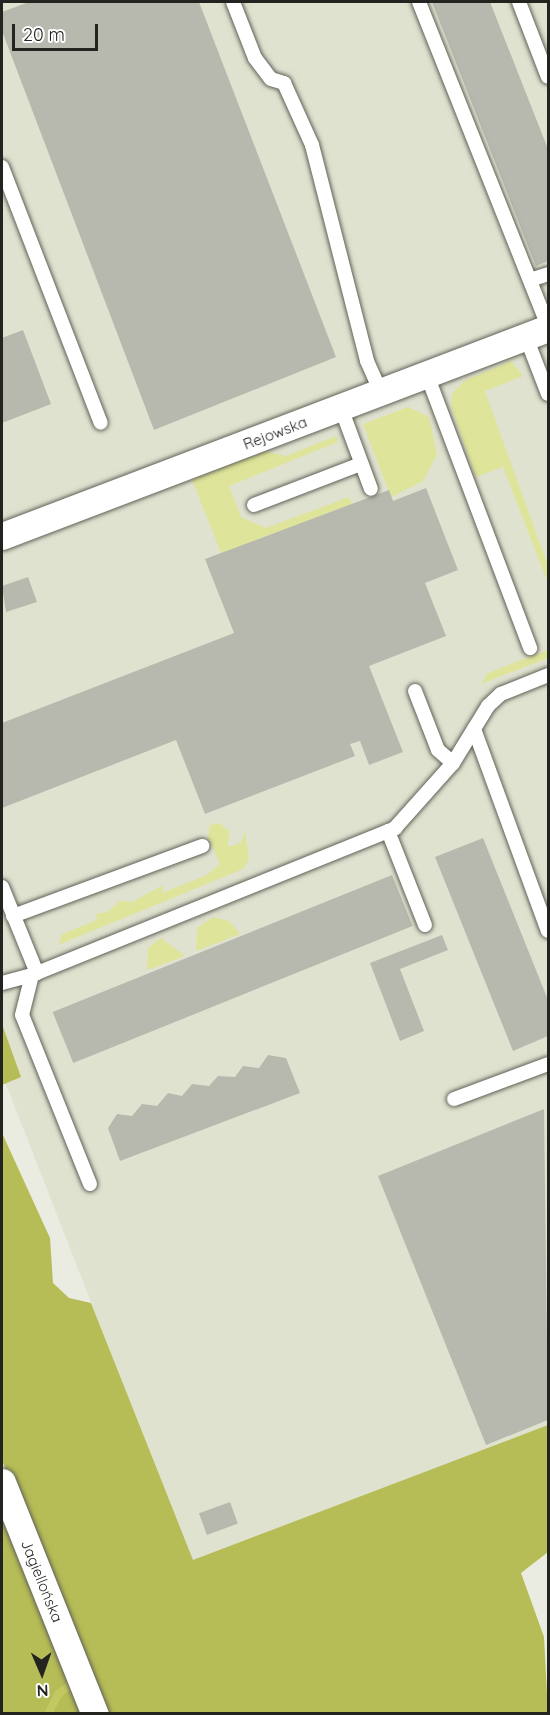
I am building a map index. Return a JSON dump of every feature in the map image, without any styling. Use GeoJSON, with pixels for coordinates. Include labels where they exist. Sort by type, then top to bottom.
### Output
{"type":"FeatureCollection","features":[{"type":"Feature","properties":{"kind":"street","name":"Rejowska"},"geometry":{"type":"LineString","coordinates":[[2,536],[541,331]]}},
{"type":"Feature","properties":{"kind":"street","name":"Jagiellońska"},"geometry":{"type":"LineString","coordinates":[[2,1482],[95,1713]]}},
{"type":"Feature","properties":{"kind":"lane"},"geometry":{"type":"LineString","coordinates":[[233,2],[255,58],[271,79],[284,83],[312,145],[367,361],[381,393]]}},
{"type":"Feature","properties":{"kind":"lane"},"geometry":{"type":"LineString","coordinates":[[419,2],[530,280],[541,331],[549,394]]}},
{"type":"Feature","properties":{"kind":"lane"},"geometry":{"type":"LineString","coordinates":[[519,2],[549,77]]}},
{"type":"Feature","properties":{"kind":"lane"},"geometry":{"type":"LineString","coordinates":[[2,167],[8,200],[101,423]]}},
{"type":"Feature","properties":{"kind":"lane"},"geometry":{"type":"LineString","coordinates":[[530,280],[549,274]]}},
{"type":"Feature","properties":{"kind":"lane"},"geometry":{"type":"LineString","coordinates":[[427,375],[530,648]]}},
{"type":"Feature","properties":{"kind":"lane"},"geometry":{"type":"LineString","coordinates":[[340,408],[371,489]]}},
{"type":"Feature","properties":{"kind":"lane"},"geometry":{"type":"LineString","coordinates":[[254,505],[362,464]]}},
{"type":"Feature","properties":{"kind":"lane"},"geometry":{"type":"LineString","coordinates":[[2,982],[34,974],[388,831],[453,763],[474,729],[501,694],[549,675]]}},
{"type":"Feature","properties":{"kind":"lane"},"geometry":{"type":"LineString","coordinates":[[416,691],[438,750],[453,763]]}},
{"type":"Feature","properties":{"kind":"lane"},"geometry":{"type":"LineString","coordinates":[[474,729],[549,931]]}},
{"type":"Feature","properties":{"kind":"lane"},"geometry":{"type":"LineString","coordinates":[[388,831],[425,925]]}},
{"type":"Feature","properties":{"kind":"lane"},"geometry":{"type":"LineString","coordinates":[[13,916],[202,846]]}},
{"type":"Feature","properties":{"kind":"lane"},"geometry":{"type":"LineString","coordinates":[[2,887],[34,974],[22,1015],[90,1184]]}},
{"type":"Feature","properties":{"kind":"lane"},"geometry":{"type":"LineString","coordinates":[[454,1099],[549,1064]]}},
{"type":"Feature","properties":{"kind":"shaded area"},"geometry":{"type":"Polygon","coordinates":[[[2,2],[548,2],[548,1425],[192,1561],[2,1074],[2,2]]]}},
{"type":"Feature","properties":{"kind":"green space"},"geometry":{"type":"Polygon","coordinates":[[[511,361],[523,376],[485,391],[548,566],[548,583],[503,467],[476,477],[451,406],[452,394],[464,381],[511,361]]]}},
{"type":"Feature","properties":{"kind":"green space"},"geometry":{"type":"Polygon","coordinates":[[[408,407],[429,417],[437,455],[423,481],[391,497],[363,424],[408,407]]]}},
{"type":"Feature","properties":{"kind":"green space"},"geometry":{"type":"Polygon","coordinates":[[[336,436],[338,442],[229,486],[241,517],[266,528],[349,497],[352,504],[221,553],[191,477],[260,450],[286,456],[336,436]]]}},
{"type":"Feature","properties":{"kind":"green space"},"geometry":{"type":"Polygon","coordinates":[[[548,650],[548,658],[481,684],[488,673],[548,650]]]}},
{"type":"Feature","properties":{"kind":"green space"},"geometry":{"type":"Polygon","coordinates":[[[219,823],[229,831],[228,847],[241,843],[245,831],[249,859],[243,869],[58,945],[62,934],[97,920],[96,914],[108,912],[119,901],[132,902],[163,885],[162,893],[207,875],[220,864],[208,837],[210,825],[219,823]]]}},
{"type":"Feature","properties":{"kind":"green space"},"geometry":{"type":"Polygon","coordinates":[[[213,917],[229,921],[240,934],[196,951],[197,928],[213,917]]]}},
{"type":"Feature","properties":{"kind":"green space"},"geometry":{"type":"Polygon","coordinates":[[[161,938],[185,956],[147,970],[148,948],[161,938]]]}},
{"type":"Feature","properties":{"kind":"green space"},"geometry":{"type":"Polygon","coordinates":[[[2,1024],[21,1077],[2,1085],[2,1024]]]}},
{"type":"Feature","properties":{"kind":"green space"},"geometry":{"type":"Polygon","coordinates":[[[2,1133],[50,1238],[53,1283],[69,1298],[91,1303],[193,1560],[548,1425],[548,1552],[521,1573],[544,1637],[548,1713],[101,1713],[2,1460],[2,1133]]]}},
{"type":"Feature","properties":{"kind":"green space"},"geometry":{"type":"Polygon","coordinates":[[[2,1494],[89,1713],[2,1713],[2,1494]]]}},
{"type":"Feature","properties":{"kind":"building"},"geometry":{"type":"Polygon","coordinates":[[[29,2],[199,2],[336,357],[154,430],[2,31],[2,12],[29,2]]]}},
{"type":"Feature","properties":{"kind":"building"},"geometry":{"type":"Polygon","coordinates":[[[432,2],[490,2],[548,149],[548,261],[536,266],[432,2]]]}},
{"type":"Feature","properties":{"kind":"building"},"geometry":{"type":"Polygon","coordinates":[[[23,330],[51,404],[2,423],[2,338],[23,330]]]}},
{"type":"Feature","properties":{"kind":"building"},"geometry":{"type":"Polygon","coordinates":[[[426,488],[458,570],[425,583],[446,636],[369,666],[403,752],[369,765],[360,741],[350,744],[355,756],[205,814],[176,740],[2,808],[2,723],[234,633],[205,559],[389,490],[393,501],[426,488]]]}},
{"type":"Feature","properties":{"kind":"building"},"geometry":{"type":"Polygon","coordinates":[[[28,577],[37,602],[6,612],[2,586],[28,577]]]}},
{"type":"Feature","properties":{"kind":"building"},"geometry":{"type":"Polygon","coordinates":[[[483,838],[548,1000],[548,1036],[513,1051],[435,857],[483,838]]]}},
{"type":"Feature","properties":{"kind":"building"},"geometry":{"type":"Polygon","coordinates":[[[392,875],[413,926],[73,1063],[53,1012],[392,875]]]}},
{"type":"Feature","properties":{"kind":"building"},"geometry":{"type":"Polygon","coordinates":[[[442,935],[448,950],[400,969],[424,1031],[400,1041],[370,963],[442,935]]]}},
{"type":"Feature","properties":{"kind":"building"},"geometry":{"type":"Polygon","coordinates":[[[268,1055],[286,1058],[300,1093],[120,1161],[108,1128],[117,1114],[132,1116],[142,1104],[157,1106],[168,1093],[182,1096],[192,1084],[209,1086],[218,1076],[235,1077],[243,1066],[259,1068],[268,1055]]]}},
{"type":"Feature","properties":{"kind":"building"},"geometry":{"type":"Polygon","coordinates":[[[544,1109],[548,1420],[486,1445],[378,1176],[544,1109]]]}},
{"type":"Feature","properties":{"kind":"building"},"geometry":{"type":"Polygon","coordinates":[[[230,1502],[238,1524],[207,1535],[199,1513],[230,1502]]]}},
{"type":"Feature","properties":{"kind":"waterway"},"geometry":{"type":"LineString","coordinates":[[48,1714],[58,1694],[72,1684]]}}]}
